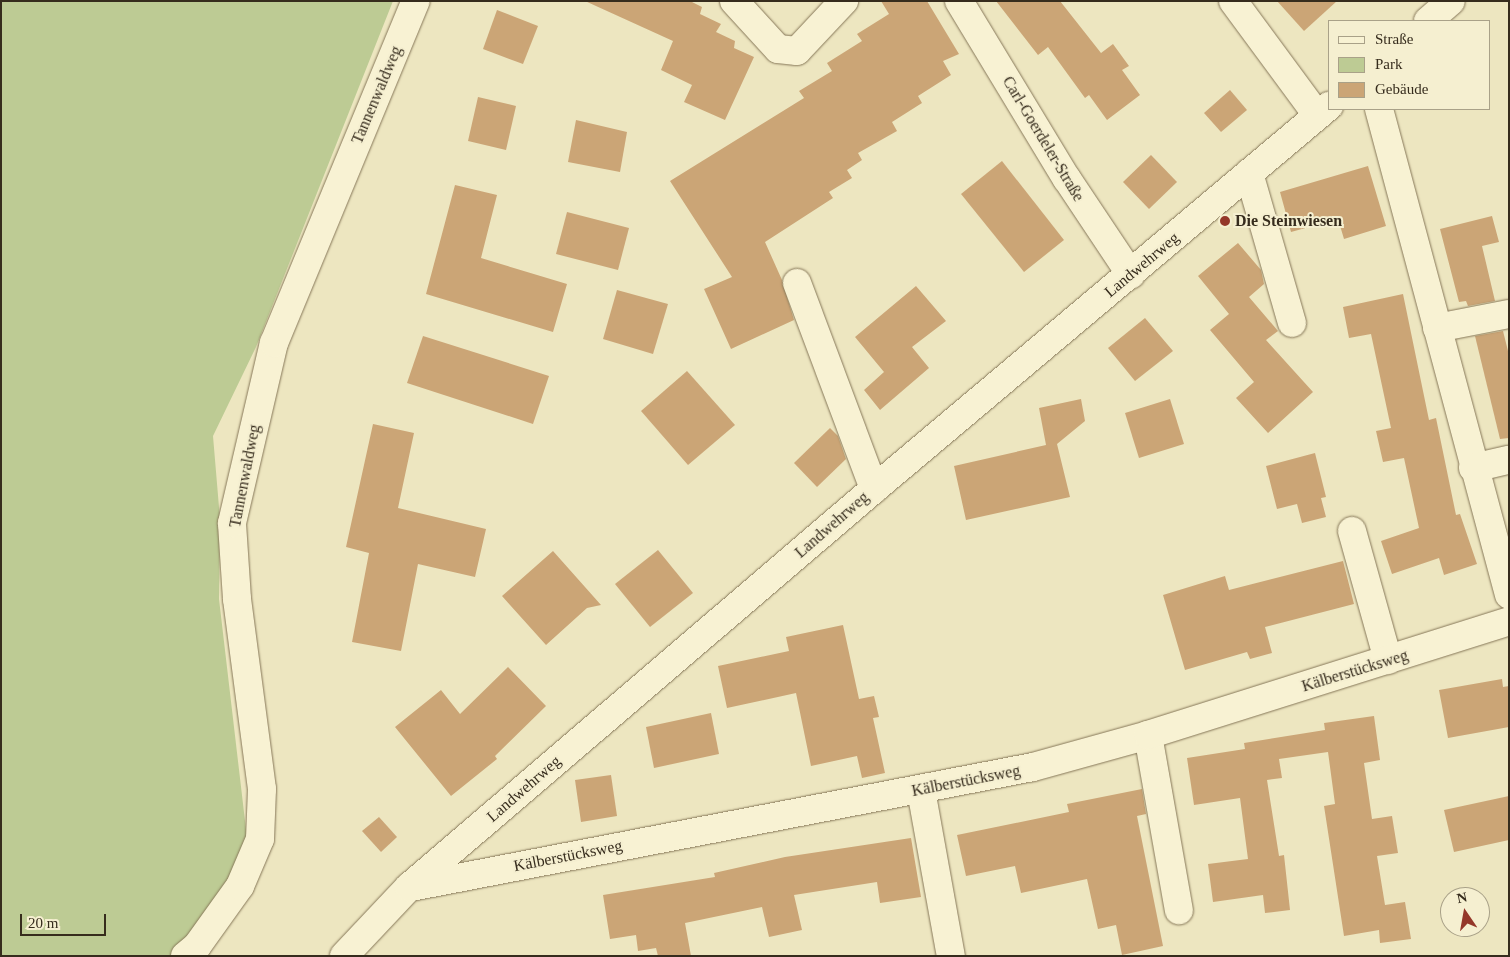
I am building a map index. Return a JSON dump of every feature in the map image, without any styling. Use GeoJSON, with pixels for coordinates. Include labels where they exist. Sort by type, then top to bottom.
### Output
{"type":"FeatureCollection","features":[{"type":"Feature","properties":{"kind":"street","name":"Tannenwaldweg"},"geometry":{"type":"LineString","coordinates":[[185,956],[197,946],[240,886],[260,839],[262,789],[237,599],[232,523],[274,344],[416,1]]}},
{"type":"Feature","properties":{"kind":"street"},"geometry":{"type":"LineString","coordinates":[[734,1],[778,49],[796,51],[844,1]]}},
{"type":"Feature","properties":{"kind":"street","name":"Carl-Goerdeler-Straße"},"geometry":{"type":"LineString","coordinates":[[959,1],[1072,187],[1131,275]]}},
{"type":"Feature","properties":{"kind":"street"},"geometry":{"type":"LineString","coordinates":[[1233,1],[1323,110]]}},
{"type":"Feature","properties":{"kind":"street"},"geometry":{"type":"LineString","coordinates":[[1429,20],[1451,1]]}},
{"type":"Feature","properties":{"kind":"street","name":"Landwehrweg"},"geometry":{"type":"LineString","coordinates":[[344,956],[409,888],[874,489],[1131,275],[1323,110]]}},
{"type":"Feature","properties":{"kind":"street"},"geometry":{"type":"LineString","coordinates":[[1379,110],[1473,468],[1509,595]]}},
{"type":"Feature","properties":{"kind":"street"},"geometry":{"type":"LineString","coordinates":[[1249,173],[1292,323]]}},
{"type":"Feature","properties":{"kind":"street"},"geometry":{"type":"LineString","coordinates":[[797,283],[874,489]]}},
{"type":"Feature","properties":{"kind":"street"},"geometry":{"type":"LineString","coordinates":[[1437,328],[1509,314]]}},
{"type":"Feature","properties":{"kind":"street"},"geometry":{"type":"LineString","coordinates":[[1473,468],[1509,460]]}},
{"type":"Feature","properties":{"kind":"street"},"geometry":{"type":"LineString","coordinates":[[1352,531],[1388,660]]}},
{"type":"Feature","properties":{"kind":"street","name":"Kälberstücksweg"},"geometry":{"type":"LineString","coordinates":[[409,888],[739,822],[921,790],[1032,767],[1148,735],[1509,621]]}},
{"type":"Feature","properties":{"kind":"street"},"geometry":{"type":"LineString","coordinates":[[1148,735],[1179,910]]}},
{"type":"Feature","properties":{"kind":"street"},"geometry":{"type":"LineString","coordinates":[[921,790],[951,956]]}},
{"type":"Feature","properties":{"kind":"green space"},"geometry":{"type":"Polygon","coordinates":[[[1,1],[393,1],[256,347],[213,436],[220,519],[219,599],[249,855],[181,956],[1,956],[1,1]]]}},
{"type":"Feature","properties":{"kind":"building"},"geometry":{"type":"Polygon","coordinates":[[[585,1],[690,1],[702,7],[700,14],[721,24],[716,32],[735,41],[734,48],[754,57],[725,120],[684,102],[692,85],[661,70],[673,41],[585,1]]]}},
{"type":"Feature","properties":{"kind":"building"},"geometry":{"type":"Polygon","coordinates":[[[881,1],[927,1],[959,54],[943,61],[951,75],[918,96],[922,103],[892,122],[897,131],[858,153],[862,160],[847,170],[852,178],[829,192],[833,198],[765,242],[782,280],[794,320],[731,349],[704,289],[732,277],[670,181],[804,98],[799,91],[832,71],[827,63],[862,41],[857,34],[889,14],[881,1]]]}},
{"type":"Feature","properties":{"kind":"building"},"geometry":{"type":"Polygon","coordinates":[[[996,1],[1060,1],[1101,53],[1113,44],[1129,66],[1122,70],[1140,95],[1107,120],[1089,95],[1085,98],[1048,47],[1038,55],[996,1]]]}},
{"type":"Feature","properties":{"kind":"building"},"geometry":{"type":"Polygon","coordinates":[[[1277,1],[1337,1],[1304,31],[1277,1]]]}},
{"type":"Feature","properties":{"kind":"building"},"geometry":{"type":"Polygon","coordinates":[[[497,10],[538,26],[523,64],[483,49],[497,10]]]}},
{"type":"Feature","properties":{"kind":"building"},"geometry":{"type":"Polygon","coordinates":[[[1230,90],[1247,110],[1221,132],[1204,113],[1230,90]]]}},
{"type":"Feature","properties":{"kind":"building"},"geometry":{"type":"Polygon","coordinates":[[[478,97],[516,106],[506,150],[468,141],[478,97]]]}},
{"type":"Feature","properties":{"kind":"building"},"geometry":{"type":"Polygon","coordinates":[[[576,120],[627,132],[620,172],[568,162],[576,120]]]}},
{"type":"Feature","properties":{"kind":"building"},"geometry":{"type":"Polygon","coordinates":[[[1151,155],[1177,182],[1149,209],[1123,182],[1151,155]]]}},
{"type":"Feature","properties":{"kind":"building"},"geometry":{"type":"Polygon","coordinates":[[[1002,161],[1064,240],[1024,272],[961,194],[1002,161]]]}},
{"type":"Feature","properties":{"kind":"building"},"geometry":{"type":"Polygon","coordinates":[[[1368,166],[1386,226],[1344,239],[1338,219],[1291,232],[1280,192],[1368,166]]]}},
{"type":"Feature","properties":{"kind":"building"},"geometry":{"type":"Polygon","coordinates":[[[455,185],[497,195],[481,258],[567,284],[553,332],[426,294],[455,185]]]}},
{"type":"Feature","properties":{"kind":"building"},"geometry":{"type":"Polygon","coordinates":[[[567,212],[629,228],[618,270],[556,254],[567,212]]]}},
{"type":"Feature","properties":{"kind":"building"},"geometry":{"type":"Polygon","coordinates":[[[1492,216],[1499,242],[1482,246],[1495,301],[1468,306],[1466,301],[1459,302],[1440,229],[1492,216]]]}},
{"type":"Feature","properties":{"kind":"building"},"geometry":{"type":"Polygon","coordinates":[[[1238,243],[1261,270],[1264,284],[1249,297],[1278,331],[1266,340],[1313,392],[1268,433],[1236,398],[1254,382],[1210,330],[1229,314],[1198,276],[1238,243]]]}},
{"type":"Feature","properties":{"kind":"building"},"geometry":{"type":"Polygon","coordinates":[[[916,286],[946,321],[912,347],[929,368],[880,410],[864,390],[884,372],[855,337],[916,286]]]}},
{"type":"Feature","properties":{"kind":"building"},"geometry":{"type":"Polygon","coordinates":[[[617,290],[668,304],[653,354],[603,339],[617,290]]]}},
{"type":"Feature","properties":{"kind":"building"},"geometry":{"type":"Polygon","coordinates":[[[1403,294],[1429,420],[1436,418],[1456,515],[1460,514],[1477,564],[1444,575],[1439,558],[1392,574],[1381,541],[1419,528],[1404,458],[1383,462],[1376,431],[1391,428],[1371,334],[1349,338],[1343,307],[1403,294]]]}},
{"type":"Feature","properties":{"kind":"building"},"geometry":{"type":"Polygon","coordinates":[[[1145,318],[1173,351],[1135,381],[1108,348],[1145,318]]]}},
{"type":"Feature","properties":{"kind":"building"},"geometry":{"type":"Polygon","coordinates":[[[1503,331],[1509,355],[1509,438],[1500,439],[1475,336],[1503,331]]]}},
{"type":"Feature","properties":{"kind":"building"},"geometry":{"type":"Polygon","coordinates":[[[423,336],[549,376],[533,424],[407,383],[423,336]]]}},
{"type":"Feature","properties":{"kind":"building"},"geometry":{"type":"Polygon","coordinates":[[[687,371],[735,425],[688,465],[641,411],[687,371]]]}},
{"type":"Feature","properties":{"kind":"building"},"geometry":{"type":"Polygon","coordinates":[[[1081,399],[1085,421],[1057,444],[1070,497],[966,520],[954,466],[1046,445],[1039,408],[1081,399]]]}},
{"type":"Feature","properties":{"kind":"building"},"geometry":{"type":"Polygon","coordinates":[[[1170,399],[1184,444],[1139,458],[1125,413],[1170,399]]]}},
{"type":"Feature","properties":{"kind":"building"},"geometry":{"type":"Polygon","coordinates":[[[373,424],[414,433],[398,508],[486,529],[475,577],[418,564],[401,651],[352,642],[369,553],[346,547],[373,424]]]}},
{"type":"Feature","properties":{"kind":"building"},"geometry":{"type":"Polygon","coordinates":[[[830,428],[838,436],[846,459],[817,487],[794,463],[830,428]]]}},
{"type":"Feature","properties":{"kind":"building"},"geometry":{"type":"Polygon","coordinates":[[[1315,453],[1326,497],[1321,498],[1326,517],[1302,523],[1297,504],[1277,509],[1266,466],[1315,453]]]}},
{"type":"Feature","properties":{"kind":"building"},"geometry":{"type":"Polygon","coordinates":[[[658,550],[693,593],[650,627],[615,584],[658,550]]]}},
{"type":"Feature","properties":{"kind":"building"},"geometry":{"type":"Polygon","coordinates":[[[553,551],[601,605],[587,608],[546,645],[502,596],[553,551]]]}},
{"type":"Feature","properties":{"kind":"building"},"geometry":{"type":"Polygon","coordinates":[[[1343,561],[1354,604],[1265,627],[1272,653],[1250,659],[1247,652],[1185,670],[1163,595],[1225,576],[1229,590],[1343,561]]]}},
{"type":"Feature","properties":{"kind":"building"},"geometry":{"type":"Polygon","coordinates":[[[843,625],[859,699],[874,696],[879,717],[873,718],[885,773],[862,778],[857,756],[811,766],[796,693],[727,708],[718,666],[789,651],[786,637],[843,625]]]}},
{"type":"Feature","properties":{"kind":"building"},"geometry":{"type":"Polygon","coordinates":[[[508,667],[546,706],[495,756],[497,759],[451,796],[395,727],[441,690],[460,714],[508,667]]]}},
{"type":"Feature","properties":{"kind":"building"},"geometry":{"type":"Polygon","coordinates":[[[1502,679],[1503,687],[1509,686],[1509,727],[1448,738],[1439,690],[1502,679]]]}},
{"type":"Feature","properties":{"kind":"building"},"geometry":{"type":"Polygon","coordinates":[[[711,713],[719,754],[654,768],[646,727],[711,713]]]}},
{"type":"Feature","properties":{"kind":"building"},"geometry":{"type":"Polygon","coordinates":[[[1374,716],[1380,760],[1364,763],[1372,819],[1392,816],[1398,853],[1377,856],[1385,905],[1405,902],[1411,939],[1380,943],[1379,930],[1344,936],[1324,806],[1335,804],[1328,752],[1279,759],[1282,778],[1267,780],[1279,856],[1284,855],[1290,910],[1265,913],[1263,895],[1213,902],[1208,864],[1248,859],[1240,798],[1194,805],[1187,758],[1245,749],[1244,743],[1325,730],[1324,723],[1374,716]]]}},
{"type":"Feature","properties":{"kind":"building"},"geometry":{"type":"Polygon","coordinates":[[[611,775],[617,816],[581,822],[575,780],[611,775]]]}},
{"type":"Feature","properties":{"kind":"building"},"geometry":{"type":"Polygon","coordinates":[[[1142,789],[1146,814],[1137,816],[1163,946],[1122,955],[1116,925],[1098,929],[1087,879],[1021,893],[1015,866],[966,876],[957,835],[1069,812],[1067,804],[1142,789]]]}},
{"type":"Feature","properties":{"kind":"building"},"geometry":{"type":"Polygon","coordinates":[[[1509,796],[1509,840],[1454,852],[1444,810],[1509,796]]]}},
{"type":"Feature","properties":{"kind":"building"},"geometry":{"type":"Polygon","coordinates":[[[379,817],[397,837],[381,852],[362,831],[379,817]]]}},
{"type":"Feature","properties":{"kind":"building"},"geometry":{"type":"Polygon","coordinates":[[[911,838],[921,897],[880,903],[877,882],[794,895],[802,930],[769,937],[762,907],[685,923],[691,956],[658,956],[656,948],[638,951],[636,935],[610,939],[603,895],[715,877],[714,873],[785,857],[911,838]]]}},
{"type":"Feature","properties":{"kind":"place","name":"Die Steinwiesen"},"geometry":{"type":"Point","coordinates":[1225,221]}}]}
